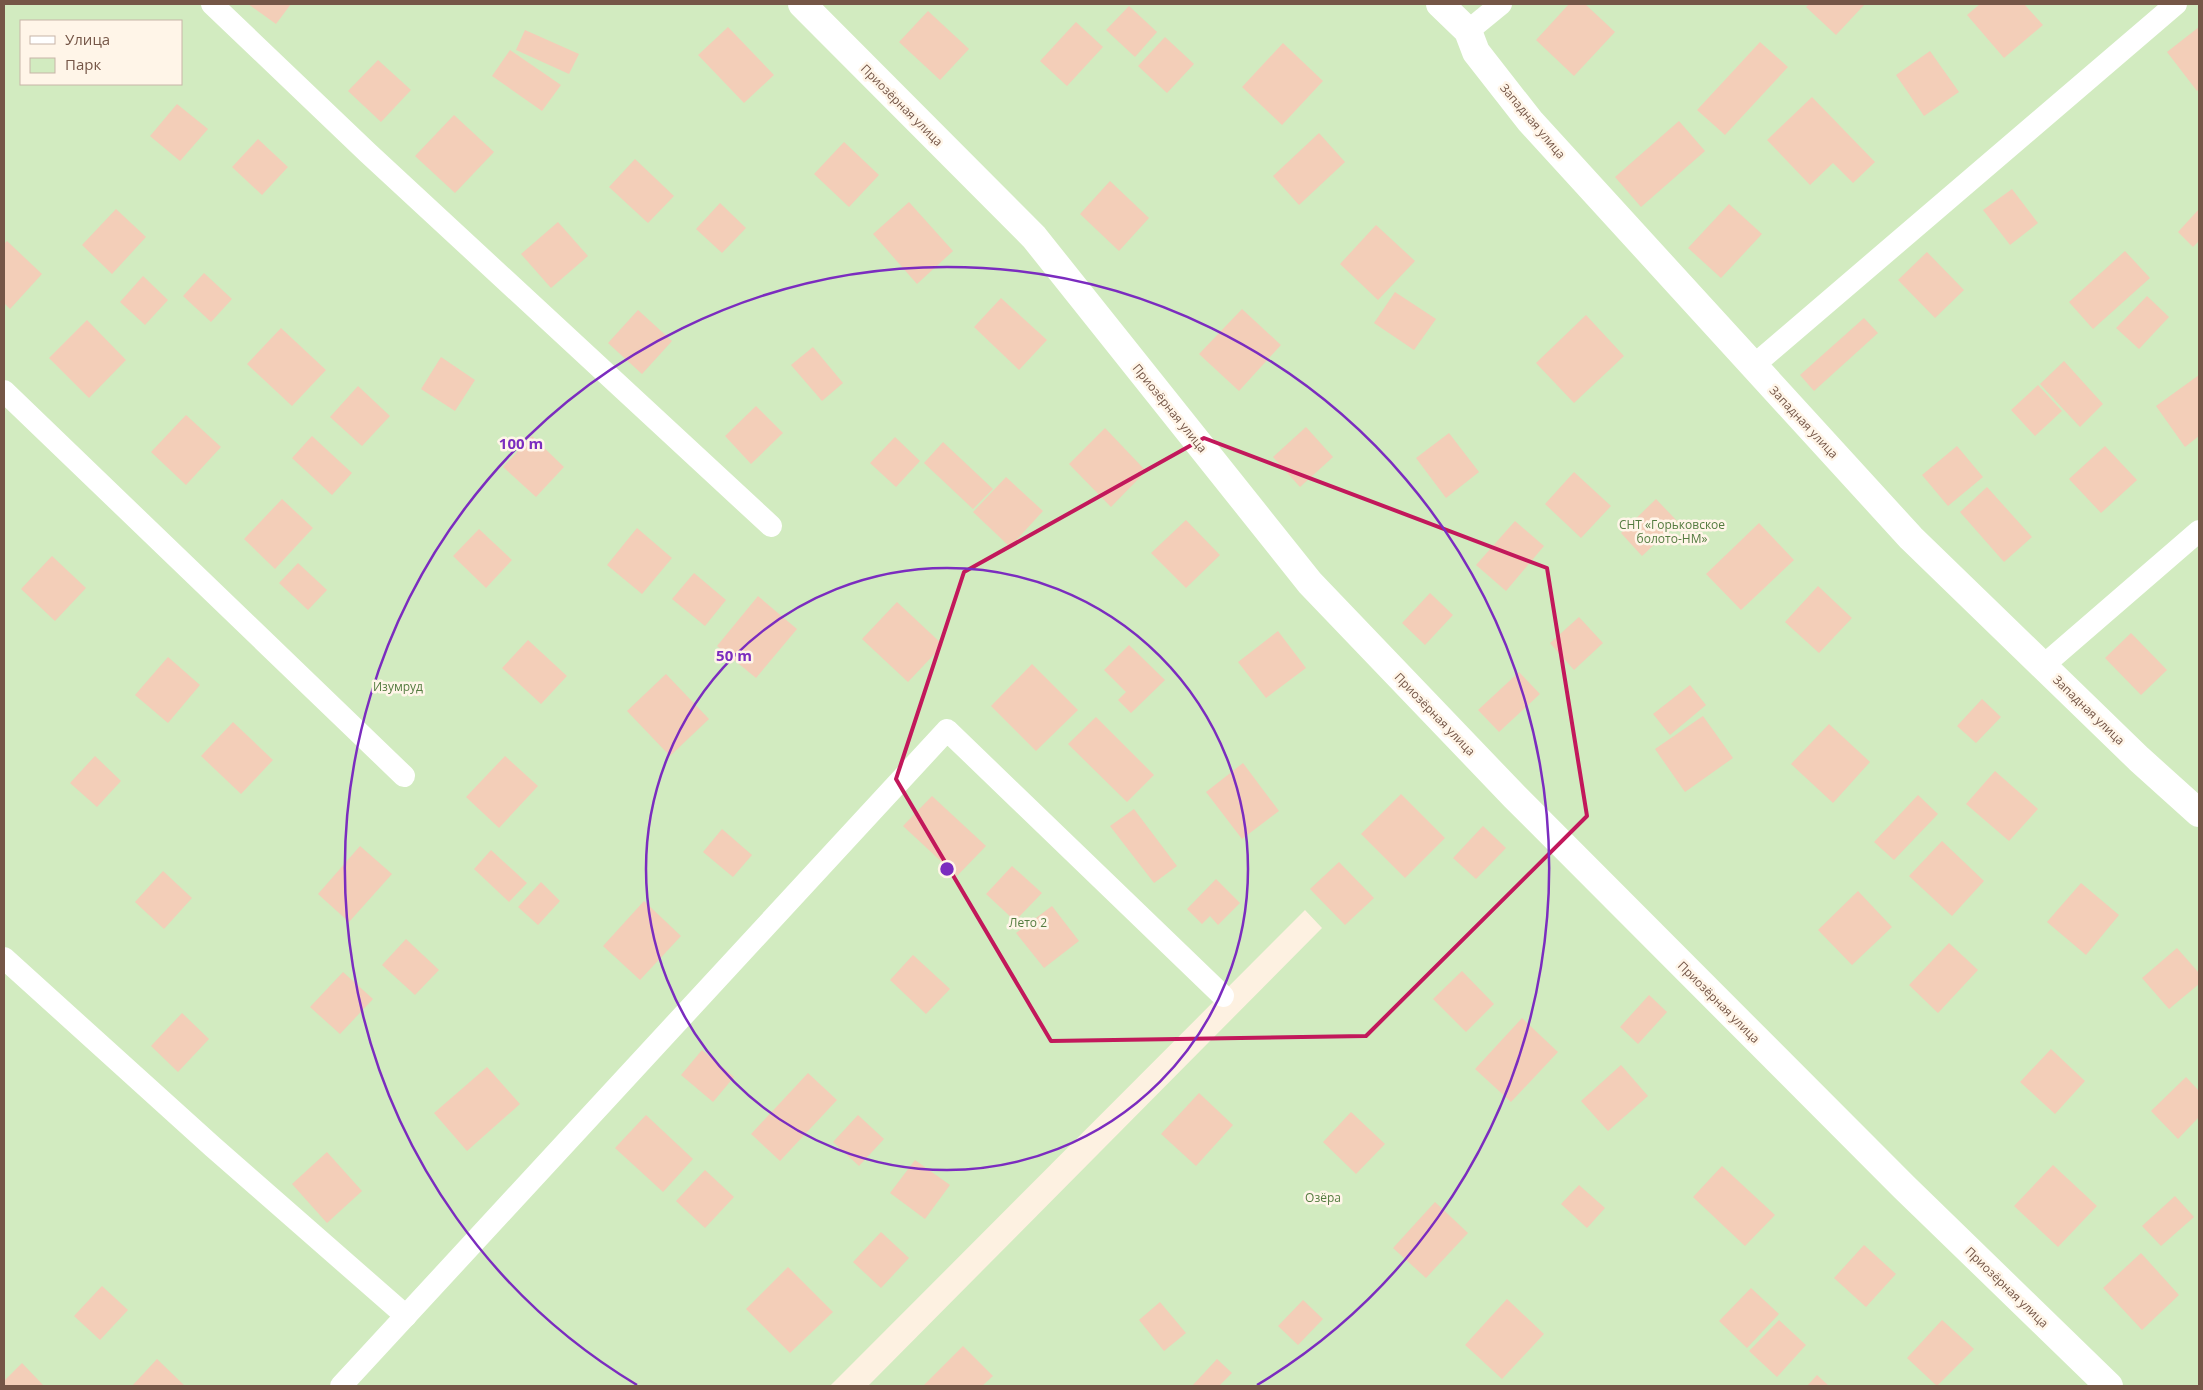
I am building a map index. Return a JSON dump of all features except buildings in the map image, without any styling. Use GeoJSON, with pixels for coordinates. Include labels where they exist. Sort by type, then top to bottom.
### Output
{"type":"FeatureCollection","features":[{"type":"Feature","properties":{"kind":"street","name":"Приозёрная улица"},"geometry":{"type":"LineString","coordinates":[[802,4],[1034,237],[1310,584],[1529,811],[1904,1187],[2109,1386]]}},
{"type":"Feature","properties":{"kind":"street","name":"Западная улица"},"geometry":{"type":"LineString","coordinates":[[1440,4],[1468,31],[1476,52],[1530,121],[1911,538],[2139,759],[2199,813]]}},
{"type":"Feature","properties":{"kind":"lane"},"geometry":{"type":"LineString","coordinates":[[212,4],[376,160],[771,526]]}},
{"type":"Feature","properties":{"kind":"lane"},"geometry":{"type":"LineString","coordinates":[[1468,31],[1501,4]]}},
{"type":"Feature","properties":{"kind":"lane"},"geometry":{"type":"LineString","coordinates":[[1753,366],[2176,4]]}},
{"type":"Feature","properties":{"kind":"lane"},"geometry":{"type":"LineString","coordinates":[[4,392],[404,776]]}},
{"type":"Feature","properties":{"kind":"lane"},"geometry":{"type":"LineString","coordinates":[[2044,665],[2199,531]]}},
{"type":"Feature","properties":{"kind":"lane"},"geometry":{"type":"LineString","coordinates":[[341,1386],[947,730],[1223,996]]}},
{"type":"Feature","properties":{"kind":"lane"},"geometry":{"type":"LineString","coordinates":[[4,958],[213,1147],[406,1316]]}},
{"type":"Feature","properties":{"kind":"highlighted area"},"geometry":{"type":"Polygon","coordinates":[[[1204,438],[1547,568],[1587,816],[1366,1036],[1051,1041],[896,779],[964,572],[1204,438]]]}},
{"type":"Feature","properties":{"kind":"green space"},"geometry":{"type":"Polygon","coordinates":[[[4,4],[2199,4],[2199,1386],[868,1386],[1322,928],[1305,910],[830,1386],[4,1386],[4,4]]]}},
{"type":"Feature","properties":{"kind":"park label","name":"СНТ «Горьковское болото-НМ»"},"geometry":{"type":"Point","coordinates":[1672,531]}},
{"type":"Feature","properties":{"kind":"park label","name":"Изумруд"},"geometry":{"type":"Point","coordinates":[398,686]}},
{"type":"Feature","properties":{"kind":"park label","name":"Лето 2"},"geometry":{"type":"Point","coordinates":[1028,922]}},
{"type":"Feature","properties":{"kind":"park label","name":"Озёра"},"geometry":{"type":"Point","coordinates":[1323,1197]}}]}
